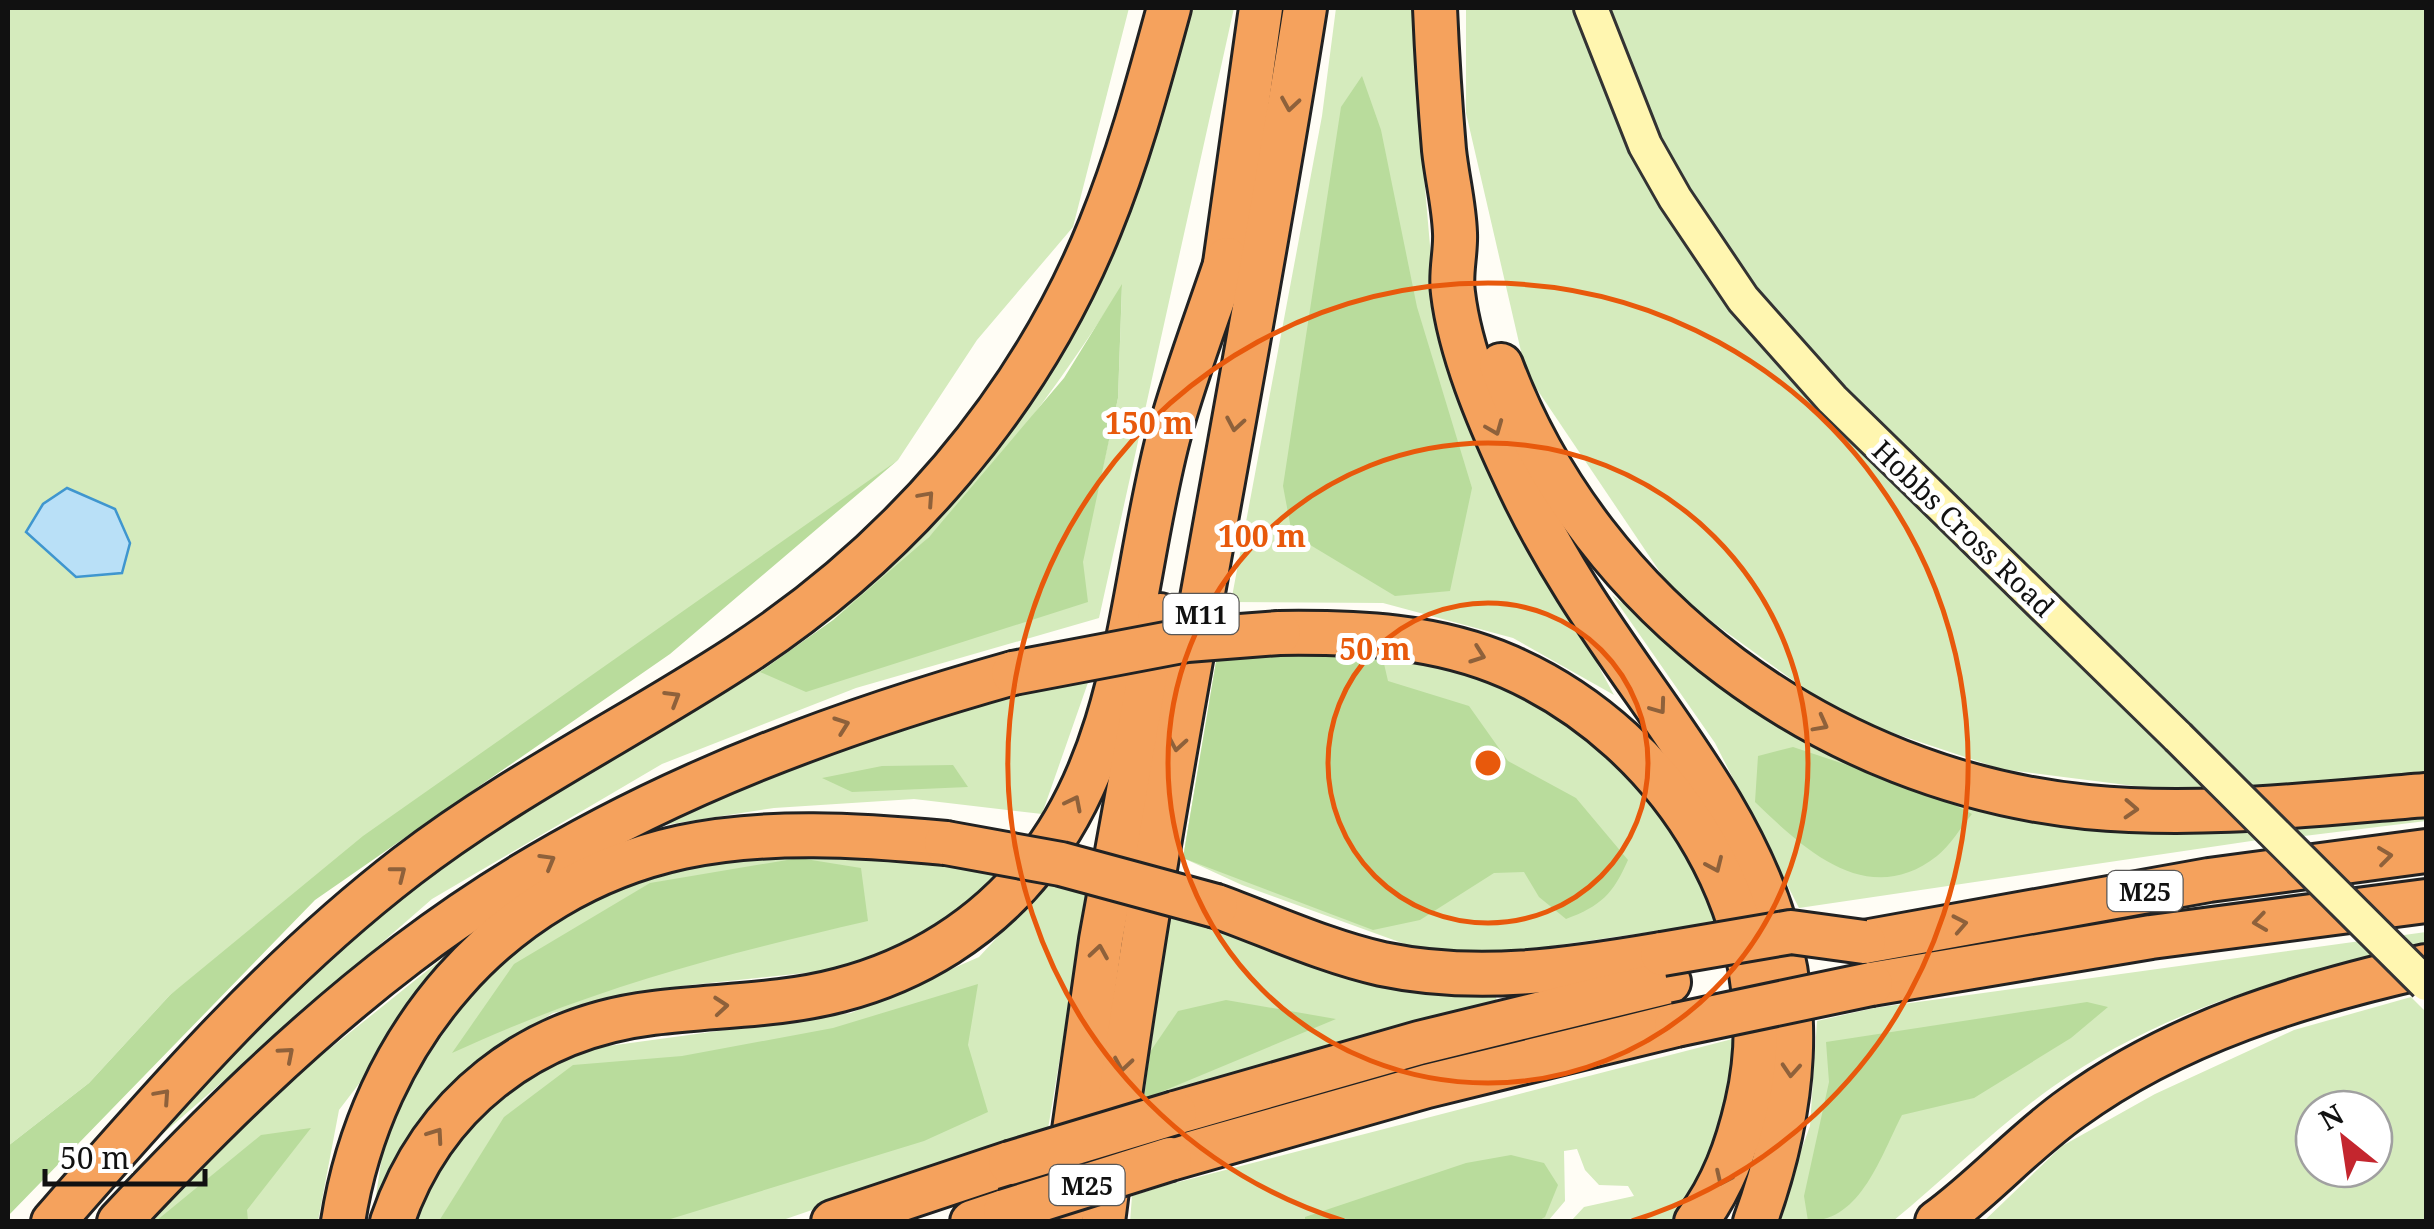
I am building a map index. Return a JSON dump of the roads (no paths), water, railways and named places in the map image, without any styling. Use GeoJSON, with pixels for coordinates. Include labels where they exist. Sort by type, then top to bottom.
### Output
{"type":"FeatureCollection","features":[{"type":"Feature","properties":{"kind":"highway"},"geometry":{"type":"LineString","coordinates":[[53,1222],[242,1011],[364,901],[499,802],[787,624],[874,553],[913,514],[988,426],[1067,297],[1120,174],[1169,8]]}},
{"type":"Feature","properties":{"kind":"highway","name":"M11"},"geometry":{"type":"LineString","coordinates":[[1061,1222],[1104,922],[1227,259],[1261,8]]}},
{"type":"Feature","properties":{"kind":"highway","name":"M11"},"geometry":{"type":"LineString","coordinates":[[1103,1222],[1141,946],[1264,265],[1305,8]]}},
{"type":"Feature","properties":{"kind":"highway"},"geometry":{"type":"LineString","coordinates":[[1434,8],[1455,232],[1452,292],[1470,359],[1512,471],[1550,547],[1732,818],[1780,936],[1792,1013],[1788,1099],[1777,1162],[1755,1222]]}},
{"type":"Feature","properties":{"kind":"highway"},"geometry":{"type":"LineString","coordinates":[[1455,232],[1520,411],[1560,486],[1593,534],[1672,619],[1738,673],[1799,712],[1890,757],[1944,776],[2000,792],[2085,807],[2226,810],[2426,795]]}},
{"type":"Feature","properties":{"kind":"highway"},"geometry":{"type":"LineString","coordinates":[[392,1222],[419,1161],[445,1122],[492,1076],[536,1047],[622,1017],[806,997],[874,980],[921,960],[970,928],[1036,864],[1075,802],[1112,702],[1170,432],[1227,259]]}},
{"type":"Feature","properties":{"kind":"highway"},"geometry":{"type":"LineString","coordinates":[[119,1222],[268,1070],[408,953],[495,892],[624,818],[713,776],[862,718],[1014,673],[1187,640],[1278,633],[1401,636],[1463,649],[1510,667],[1558,692],[1608,726],[1652,770],[1686,814],[1739,918],[1752,964],[1757,1021],[1757,1050],[1742,1127],[1723,1182],[1696,1222]]}},
{"type":"Feature","properties":{"kind":"highway"},"geometry":{"type":"LineString","coordinates":[[343,1222],[359,1148],[394,1060],[454,981],[538,908],[641,859],[730,840],[871,836],[946,843],[1061,864],[1216,906],[1347,954],[1438,973],[1534,974],[1666,968]]}},
{"type":"Feature","properties":{"kind":"highway","name":"M25"},"geometry":{"type":"LineString","coordinates":[[833,1222],[1010,1163],[1666,968],[1864,942],[2209,880],[2426,851]]}},
{"type":"Feature","properties":{"kind":"highway","name":"M25"},"geometry":{"type":"LineString","coordinates":[[988,1216],[1170,1158],[1428,1086],[1676,1025],[1871,984],[2114,943],[2426,901]]}},
{"type":"Feature","properties":{"kind":"highway"},"geometry":{"type":"LineString","coordinates":[[1945,1218],[2074,1106],[2172,1048],[2268,1010],[2426,966]]}},
{"type":"Feature","properties":{"kind":"street","name":"Hobbs Cross Road"},"geometry":{"type":"LineString","coordinates":[[1591,8],[1646,145],[1674,198],[1743,299],[1832,399],[2426,984]]}},
{"type":"Feature","properties":{"kind":"water"},"geometry":{"type":"Polygon","coordinates":[[[67,488],[115,509],[130,543],[122,573],[76,577],[26,532],[43,504],[67,488]]]}}]}
